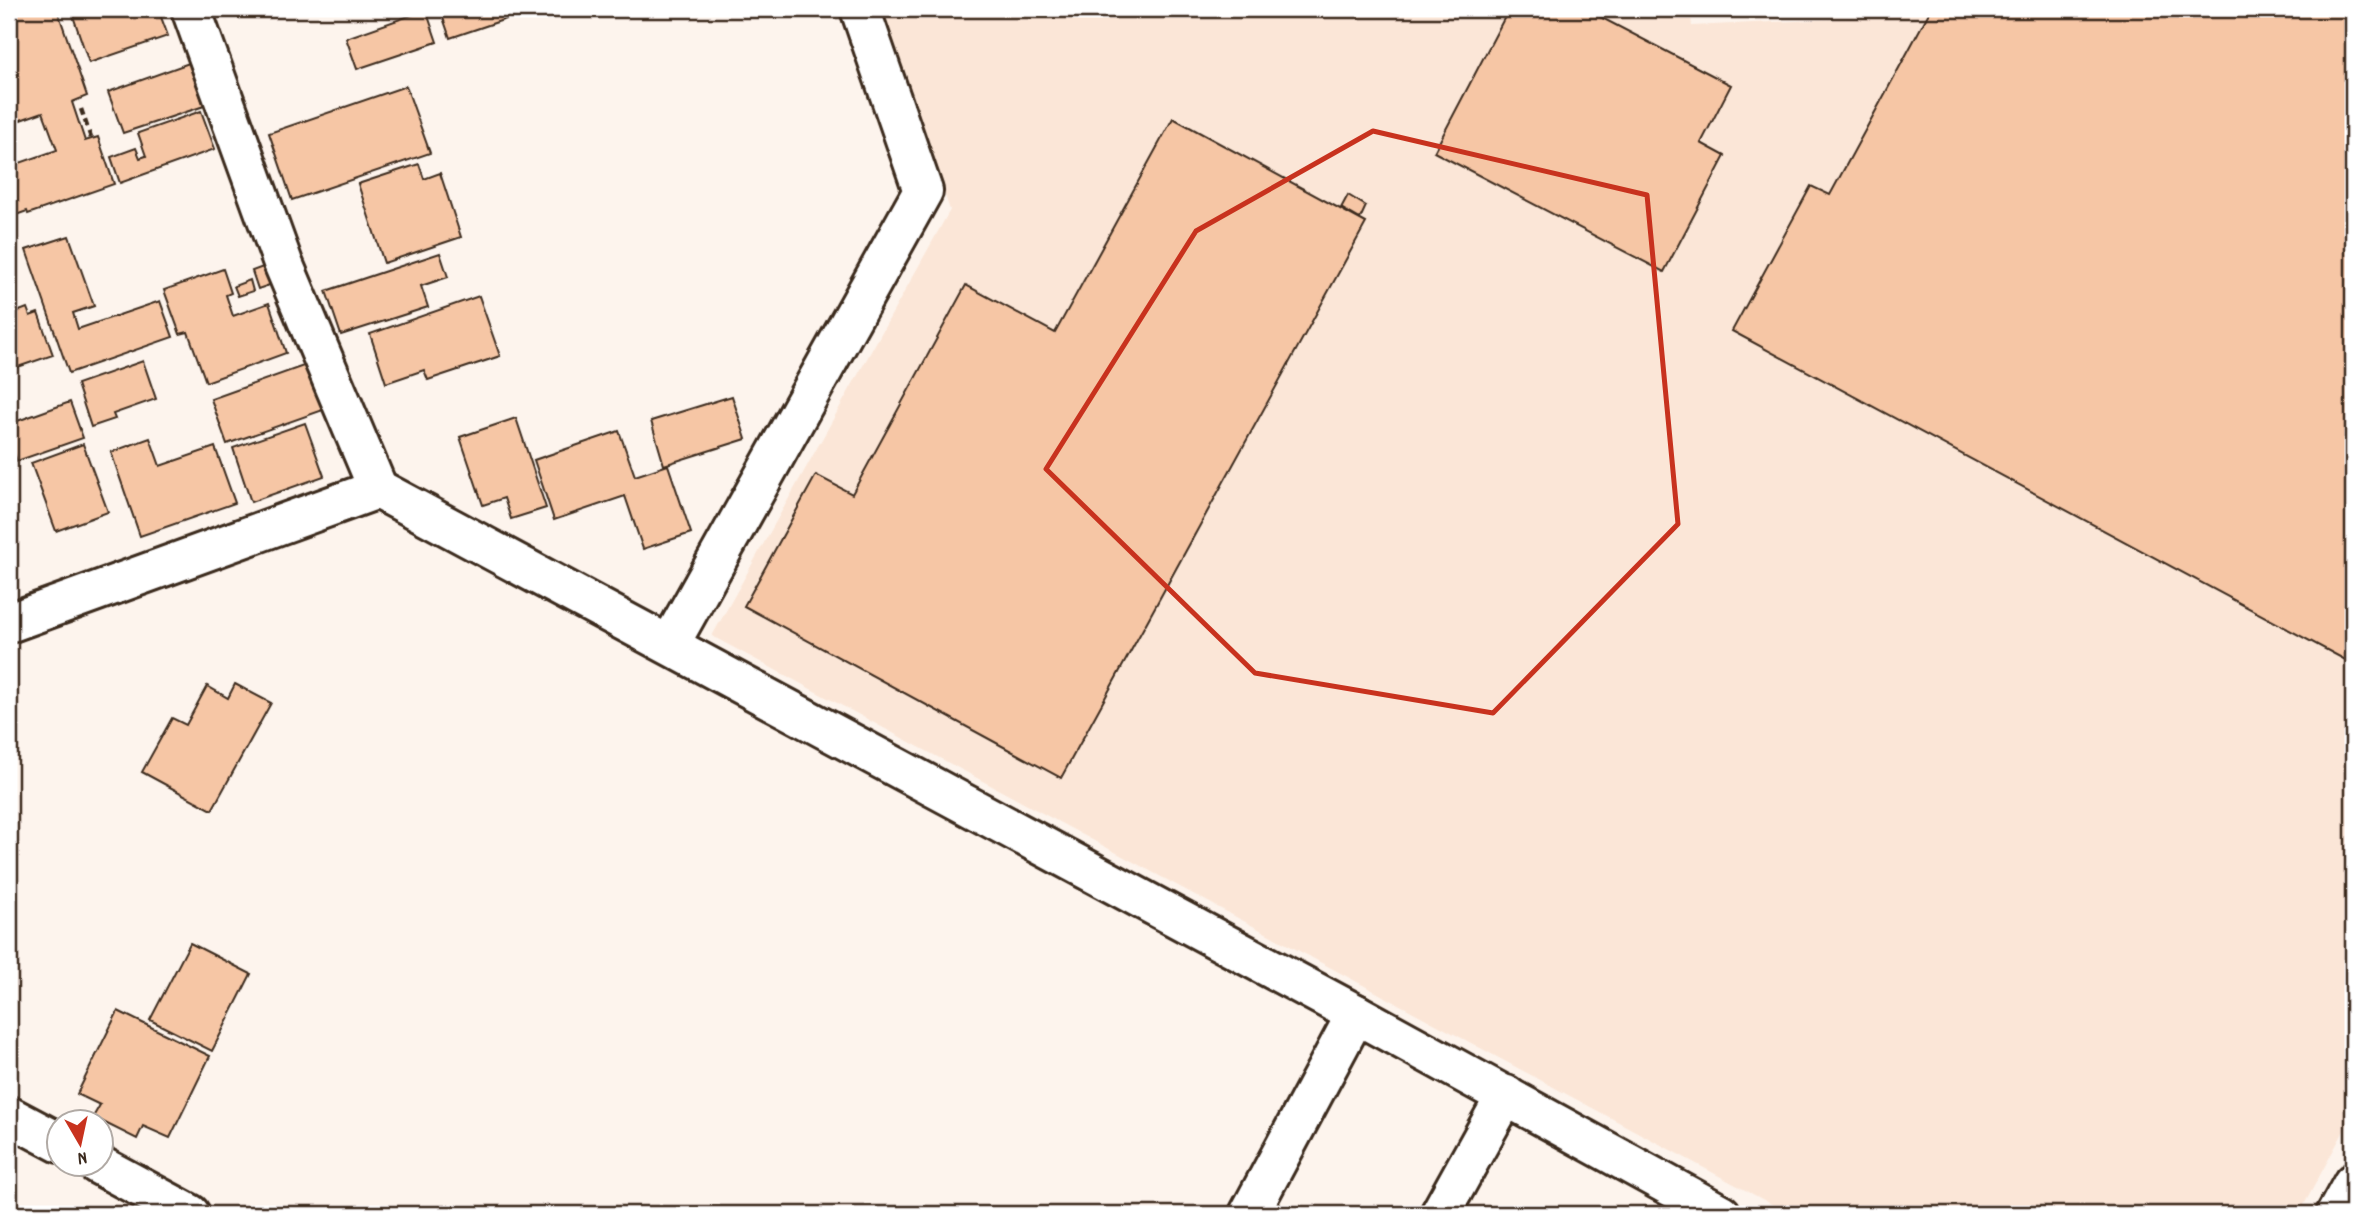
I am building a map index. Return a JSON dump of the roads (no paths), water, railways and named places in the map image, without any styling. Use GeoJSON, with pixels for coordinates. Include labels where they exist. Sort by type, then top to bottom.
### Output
{"type":"FeatureCollection","features":[{"type":"Feature","properties":{"kind":"street"},"geometry":{"type":"LineString","coordinates":[[191,9],[283,264],[378,489],[1356,1014],[1721,1214]]}},
{"type":"Feature","properties":{"kind":"street"},"geometry":{"type":"LineString","coordinates":[[670,644],[923,191],[860,9]]}},
{"type":"Feature","properties":{"kind":"street"},"geometry":{"type":"LineString","coordinates":[[9,623],[378,489]]}},
{"type":"Feature","properties":{"kind":"street"},"geometry":{"type":"LineString","coordinates":[[1249,1214],[1356,1014]]}},
{"type":"Feature","properties":{"kind":"street"},"geometry":{"type":"LineString","coordinates":[[1440,1214],[1506,1095]]}},
{"type":"Feature","properties":{"kind":"street"},"geometry":{"type":"LineString","coordinates":[[9,1116],[46,1136]]}},
{"type":"Feature","properties":{"kind":"street"},"geometry":{"type":"LineString","coordinates":[[116,1174],[190,1214]]}},
{"type":"Feature","properties":{"kind":"street"},"geometry":{"type":"LineString","coordinates":[[2336,1214],[2353,1183]]}}]}
